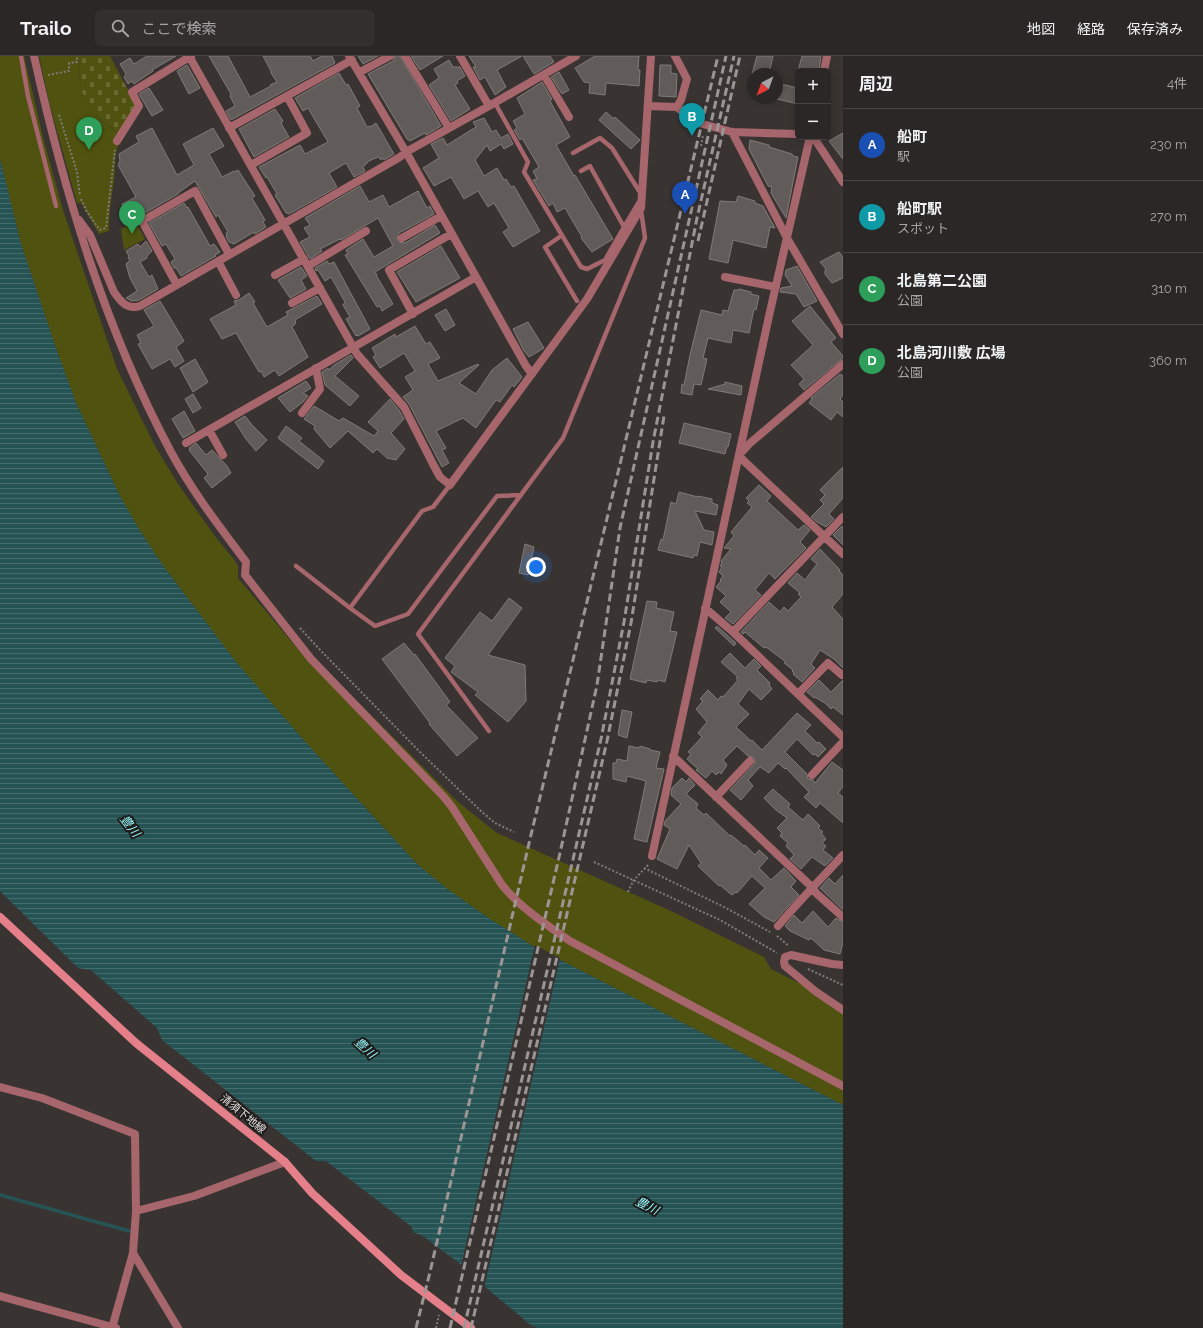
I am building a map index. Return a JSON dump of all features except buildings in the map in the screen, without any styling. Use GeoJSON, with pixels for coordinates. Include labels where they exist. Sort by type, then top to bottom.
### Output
{"type":"FeatureCollection","features":[{"type":"Feature","properties":{"kind":"main road","name":"清須下地線"},"geometry":{"type":"LineString","coordinates":[[0,917],[136,1043],[285,1162],[312,1194],[401,1275],[471,1328]]}},
{"type":"Feature","properties":{"kind":"street"},"geometry":{"type":"LineString","coordinates":[[34,56],[44,103],[74,214],[112,319],[136,379],[153,416],[188,481],[246,562],[245,576],[311,659],[444,797],[452,807],[505,890],[537,918],[570,941],[843,1086]]}},
{"type":"Feature","properties":{"kind":"street"},"geometry":{"type":"LineString","coordinates":[[117,141],[139,106],[132,92],[189,56],[353,347],[373,373],[397,397],[404,407],[440,477],[450,485],[587,299],[641,202],[650,56]]}},
{"type":"Feature","properties":{"kind":"street"},"geometry":{"type":"LineString","coordinates":[[360,72],[390,56]]}},
{"type":"Feature","properties":{"kind":"street"},"geometry":{"type":"LineString","coordinates":[[405,56],[449,128]]}},
{"type":"Feature","properties":{"kind":"street"},"geometry":{"type":"LineString","coordinates":[[460,56],[492,105]]}},
{"type":"Feature","properties":{"kind":"street"},"geometry":{"type":"LineString","coordinates":[[74,214],[90,235],[114,292],[123,304],[133,308],[140,306],[400,157],[406,152],[492,105],[576,56]]}},
{"type":"Feature","properties":{"kind":"street"},"geometry":{"type":"LineString","coordinates":[[675,56],[687,79],[681,100],[677,107]]}},
{"type":"Feature","properties":{"kind":"street"},"geometry":{"type":"LineString","coordinates":[[825,68],[827,56]]}},
{"type":"Feature","properties":{"kind":"street"},"geometry":{"type":"LineString","coordinates":[[229,128],[287,96],[350,58],[360,72],[526,366],[532,374]]}},
{"type":"Feature","properties":{"kind":"street"},"geometry":{"type":"LineString","coordinates":[[544,75],[569,117]]}},
{"type":"Feature","properties":{"kind":"street"},"geometry":{"type":"LineString","coordinates":[[251,165],[308,133],[287,96]]}},
{"type":"Feature","properties":{"kind":"street"},"geometry":{"type":"LineString","coordinates":[[648,106],[677,107],[699,124],[732,132],[795,134]]}},
{"type":"Feature","properties":{"kind":"street"},"geometry":{"type":"LineString","coordinates":[[732,132],[787,238],[843,334]]}},
{"type":"Feature","properties":{"kind":"street"},"geometry":{"type":"LineString","coordinates":[[652,856],[705,608],[787,238],[810,140]]}},
{"type":"Feature","properties":{"kind":"street"},"geometry":{"type":"LineString","coordinates":[[815,140],[843,182]]}},
{"type":"Feature","properties":{"kind":"street"},"geometry":{"type":"LineString","coordinates":[[177,285],[142,222],[195,191],[229,254]]}},
{"type":"Feature","properties":{"kind":"street"},"geometry":{"type":"LineString","coordinates":[[402,238],[441,216]]}},
{"type":"Feature","properties":{"kind":"street"},"geometry":{"type":"LineString","coordinates":[[276,275],[306,263],[366,231]]}},
{"type":"Feature","properties":{"kind":"street"},"geometry":{"type":"LineString","coordinates":[[413,314],[389,270],[451,234]]}},
{"type":"Feature","properties":{"kind":"street"},"geometry":{"type":"LineString","coordinates":[[218,261],[236,295]]}},
{"type":"Feature","properties":{"kind":"street"},"geometry":{"type":"LineString","coordinates":[[186,443],[476,277]]}},
{"type":"Feature","properties":{"kind":"street"},"geometry":{"type":"LineString","coordinates":[[725,277],[776,287]]}},
{"type":"Feature","properties":{"kind":"street"},"geometry":{"type":"LineString","coordinates":[[292,303],[320,288]]}},
{"type":"Feature","properties":{"kind":"street"},"geometry":{"type":"LineString","coordinates":[[739,455],[749,444],[843,364]]}},
{"type":"Feature","properties":{"kind":"street"},"geometry":{"type":"LineString","coordinates":[[302,413],[320,388],[316,368]]}},
{"type":"Feature","properties":{"kind":"street"},"geometry":{"type":"LineString","coordinates":[[209,430],[223,455]]}},
{"type":"Feature","properties":{"kind":"street"},"geometry":{"type":"LineString","coordinates":[[739,455],[744,462],[843,554]]}},
{"type":"Feature","properties":{"kind":"street"},"geometry":{"type":"LineString","coordinates":[[733,632],[843,517]]}},
{"type":"Feature","properties":{"kind":"street"},"geometry":{"type":"LineString","coordinates":[[705,608],[733,632],[843,737]]}},
{"type":"Feature","properties":{"kind":"street"},"geometry":{"type":"LineString","coordinates":[[798,694],[828,663],[842,675]]}},
{"type":"Feature","properties":{"kind":"street"},"geometry":{"type":"LineString","coordinates":[[812,775],[843,742]]}},
{"type":"Feature","properties":{"kind":"street"},"geometry":{"type":"LineString","coordinates":[[673,756],[843,917]]}},
{"type":"Feature","properties":{"kind":"street"},"geometry":{"type":"LineString","coordinates":[[716,797],[750,761]]}},
{"type":"Feature","properties":{"kind":"street"},"geometry":{"type":"LineString","coordinates":[[778,926],[806,893],[813,888],[843,855]]}},
{"type":"Feature","properties":{"kind":"street"},"geometry":{"type":"LineString","coordinates":[[843,965],[791,955],[785,957],[784,962],[785,966],[815,991],[843,1010]]}},
{"type":"Feature","properties":{"kind":"street"},"geometry":{"type":"LineString","coordinates":[[0,1087],[42,1098],[135,1134],[136,1211],[133,1253],[114,1328],[0,1296]]}},
{"type":"Feature","properties":{"kind":"street"},"geometry":{"type":"LineString","coordinates":[[136,1211],[194,1196],[285,1162]]}},
{"type":"Feature","properties":{"kind":"street"},"geometry":{"type":"LineString","coordinates":[[133,1253],[178,1328]]}},
{"type":"Feature","properties":{"kind":"lane"},"geometry":{"type":"LineString","coordinates":[[21,56],[28,96],[56,206]]}},
{"type":"Feature","properties":{"kind":"lane"},"geometry":{"type":"LineString","coordinates":[[492,105],[528,162],[524,172],[577,263],[581,267],[587,269],[605,260],[639,202],[641,202]]}},
{"type":"Feature","properties":{"kind":"lane"},"geometry":{"type":"LineString","coordinates":[[489,731],[418,634],[563,438],[645,238],[641,202],[612,148],[600,138],[573,153]]}},
{"type":"Feature","properties":{"kind":"lane"},"geometry":{"type":"LineString","coordinates":[[581,171],[590,166],[624,227]]}},
{"type":"Feature","properties":{"kind":"lane"},"geometry":{"type":"LineString","coordinates":[[561,236],[545,247],[577,301]]}},
{"type":"Feature","properties":{"kind":"lane"},"geometry":{"type":"LineString","coordinates":[[350,608],[422,511],[433,507],[450,485]]}},
{"type":"Feature","properties":{"kind":"lane"},"geometry":{"type":"LineString","coordinates":[[296,566],[375,626],[408,614],[498,496],[522,495]]}},
{"type":"Feature","properties":{"kind":"path"},"geometry":{"type":"LineString","coordinates":[[48,74],[70,71],[69,63],[77,62],[77,56]]}},
{"type":"Feature","properties":{"kind":"path"},"geometry":{"type":"LineString","coordinates":[[57,110],[77,172],[80,197],[87,212],[100,230],[106,228],[115,146],[117,141]]}},
{"type":"Feature","properties":{"kind":"path"},"geometry":{"type":"LineString","coordinates":[[701,146],[704,135]]}},
{"type":"Feature","properties":{"kind":"path"},"geometry":{"type":"LineString","coordinates":[[70,198],[80,197]]}},
{"type":"Feature","properties":{"kind":"path"},"geometry":{"type":"LineString","coordinates":[[295,622],[322,652],[421,753],[482,812],[495,823],[514,832]]}},
{"type":"Feature","properties":{"kind":"path"},"geometry":{"type":"LineString","coordinates":[[594,862],[720,920],[785,957]]}},
{"type":"Feature","properties":{"kind":"path"},"geometry":{"type":"LineString","coordinates":[[628,892],[633,881],[647,866]]}},
{"type":"Feature","properties":{"kind":"path"},"geometry":{"type":"LineString","coordinates":[[644,868],[726,908],[778,937],[800,957]]}},
{"type":"Feature","properties":{"kind":"path"},"geometry":{"type":"LineString","coordinates":[[804,967],[843,985]]}},
{"type":"Feature","properties":{"kind":"green space"},"geometry":{"type":"Polygon","coordinates":[[[0,56],[24,56],[44,141],[63,210],[117,369],[155,446],[178,484],[238,566],[238,578],[313,667],[318,662],[458,802],[497,833],[671,911],[764,957],[771,969],[843,1005],[843,1105],[531,945],[484,915],[446,888],[417,864],[308,745],[236,662],[164,567],[142,534],[121,498],[76,403],[21,244],[0,159],[0,56]]]}},
{"type":"Feature","properties":{"kind":"green space"},"geometry":{"type":"Polygon","coordinates":[[[39,56],[79,56],[80,84],[86,101],[90,108],[102,120],[122,137],[116,153],[109,231],[99,234],[81,203],[77,203],[49,102],[39,56]]]}},
{"type":"Feature","properties":{"kind":"green space"},"geometry":{"type":"Polygon","coordinates":[[[79,56],[110,56],[137,107],[119,134],[94,113],[85,100],[80,84],[79,56]]]}},
{"type":"Feature","properties":{"kind":"green space"},"geometry":{"type":"Polygon","coordinates":[[[135,221],[145,239],[124,250],[121,229],[135,221]]]}},
{"type":"Feature","properties":{"kind":"water","name":"豊川"},"geometry":{"type":"Polygon","coordinates":[[[0,159],[21,244],[56,348],[76,403],[121,498],[142,534],[164,567],[236,662],[308,745],[417,864],[446,888],[484,915],[531,945],[843,1105],[843,1328],[539,1328],[532,1326],[491,1292],[467,1269],[423,1236],[413,1232],[412,1227],[326,1161],[316,1161],[162,1040],[157,1028],[91,970],[78,968],[0,891],[0,159]]]}},
{"type":"Feature","properties":{"kind":"pier"},"geometry":{"type":"Polygon","coordinates":[[[535,945],[560,958],[484,1288],[461,1266],[535,945]]]}},
{"type":"Feature","properties":{"kind":"waterway"},"geometry":{"type":"LineString","coordinates":[[0,1195],[129,1231]]}},
{"type":"Feature","properties":{"kind":"railway"},"geometry":{"type":"LineString","coordinates":[[416,1328],[530,839],[718,56]]}},
{"type":"Feature","properties":{"kind":"railway"},"geometry":{"type":"LineString","coordinates":[[450,1328],[560,853],[597,685],[620,528],[726,56]]}},
{"type":"Feature","properties":{"kind":"railway"},"geometry":{"type":"LineString","coordinates":[[464,1328],[601,739],[624,622],[653,442],[697,218],[734,56]]}},
{"type":"Feature","properties":{"kind":"railway"},"geometry":{"type":"LineString","coordinates":[[698,241],[740,56]]}},
{"type":"Feature","properties":{"kind":"railway"},"geometry":{"type":"LineString","coordinates":[[471,1328],[607,741],[631,623],[664,416]]}},
{"type":"Feature","properties":{"kind":"place","name":"船町駅"},"geometry":{"type":"Point","coordinates":[692,136]}},
{"type":"Feature","properties":{"kind":"place","name":"北島河川敷 広場"},"geometry":{"type":"Point","coordinates":[89,150]}},
{"type":"Feature","properties":{"kind":"place","name":"船町"},"geometry":{"type":"Point","coordinates":[685,214]}},
{"type":"Feature","properties":{"kind":"place","name":"北島第二公園"},"geometry":{"type":"Point","coordinates":[132,234]}}]}
